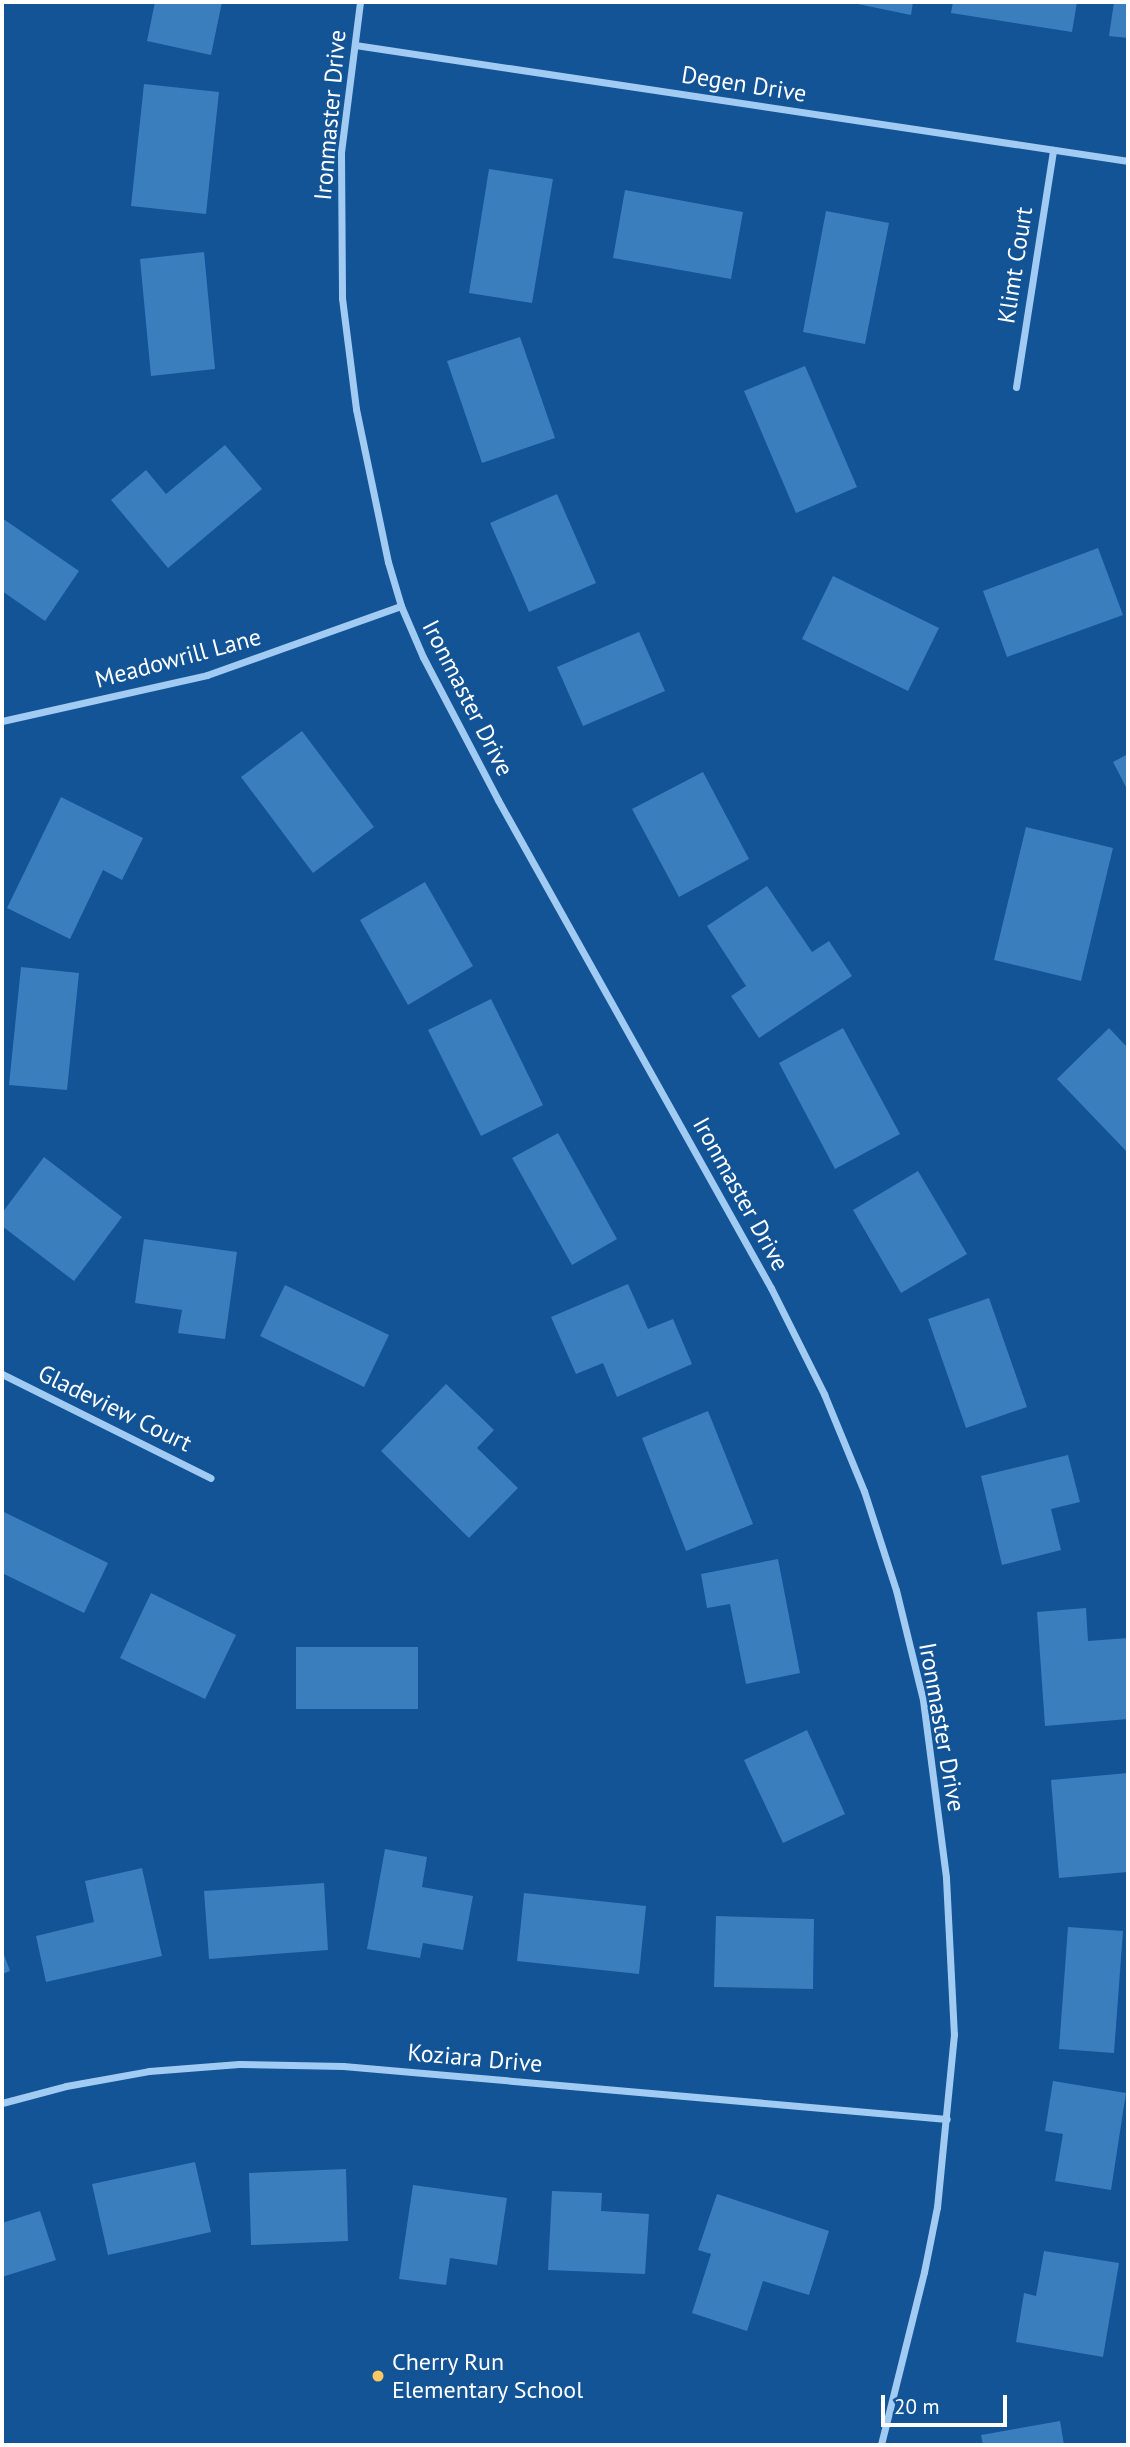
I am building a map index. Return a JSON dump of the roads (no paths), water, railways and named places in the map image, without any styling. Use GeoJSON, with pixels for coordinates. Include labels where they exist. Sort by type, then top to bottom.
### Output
{"type":"FeatureCollection","features":[{"type":"Feature","properties":{"kind":"street","name":"Ironmaster Drive"},"geometry":{"type":"LineString","coordinates":[[360,2],[341,153],[342,298],[356,409],[388,562],[401,606],[423,657],[498,800],[771,1288],[824,1394],[864,1491],[896,1590],[925,1714],[946,1878],[954,2034],[937,2207],[924,2272],[881,2445]]}},
{"type":"Feature","properties":{"kind":"street","name":"Degen Drive"},"geometry":{"type":"LineString","coordinates":[[355,45],[1128,161]]}},
{"type":"Feature","properties":{"kind":"street","name":"Klimt Court"},"geometry":{"type":"LineString","coordinates":[[1016,387],[1053,150]]}},
{"type":"Feature","properties":{"kind":"street","name":"Meadowrill Lane"},"geometry":{"type":"LineString","coordinates":[[2,721],[207,675],[401,606]]}},
{"type":"Feature","properties":{"kind":"street","name":"Gladeview Court"},"geometry":{"type":"LineString","coordinates":[[2,1374],[211,1478]]}},
{"type":"Feature","properties":{"kind":"street","name":"Koziara Drive"},"geometry":{"type":"LineString","coordinates":[[2,2103],[66,2086],[149,2071],[265,2064],[344,2066],[947,2119]]}},
{"type":"Feature","properties":{"kind":"place","name":"Cherry Run Elementary School"},"geometry":{"type":"Point","coordinates":[378,2376]}}]}
